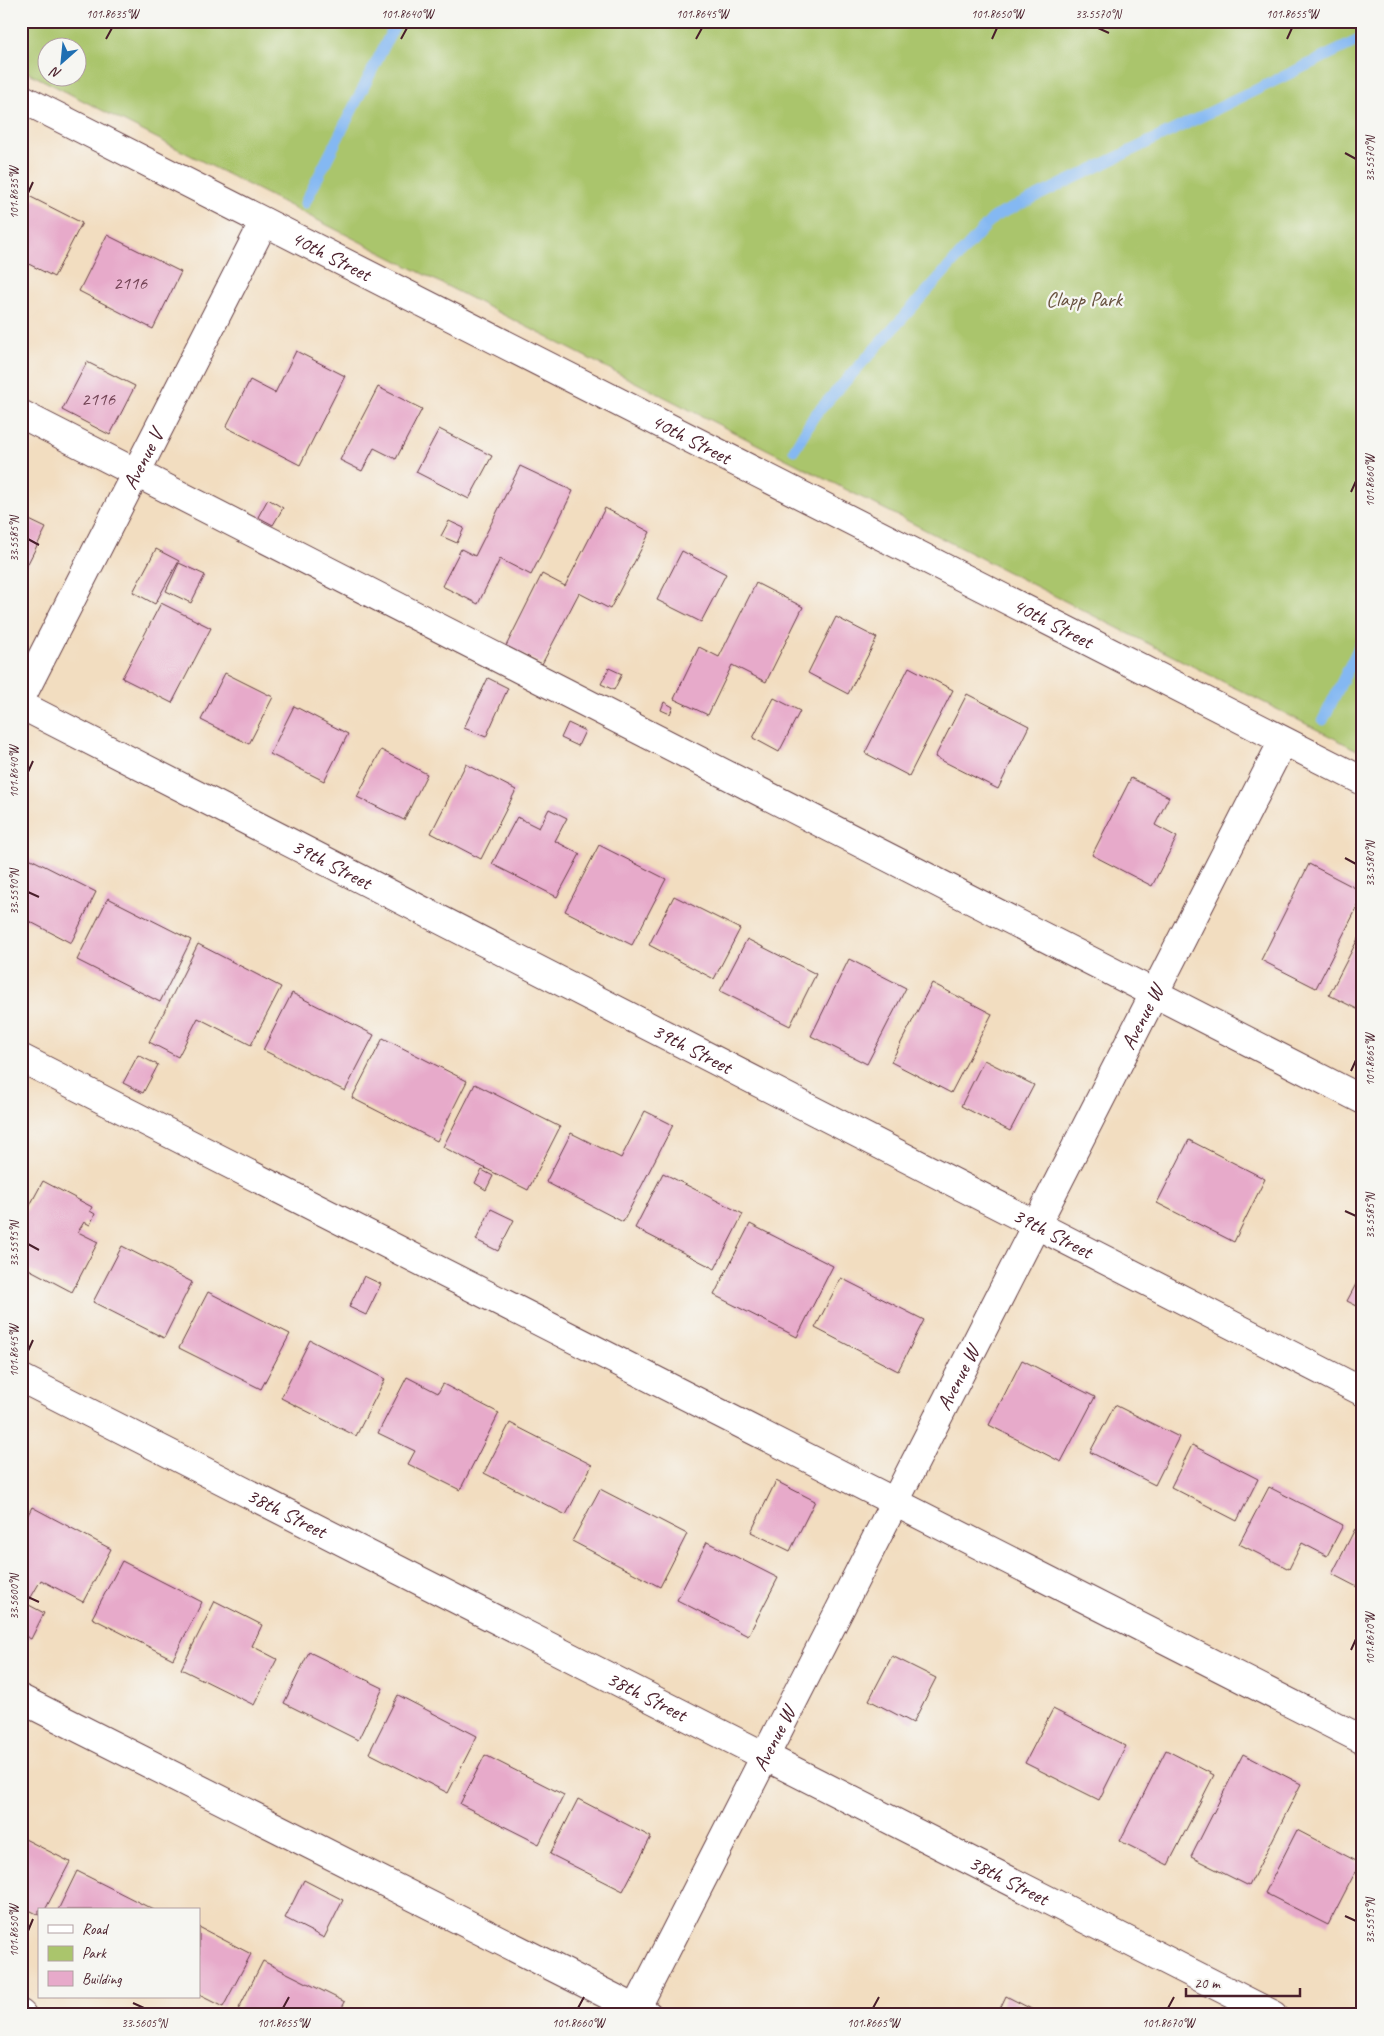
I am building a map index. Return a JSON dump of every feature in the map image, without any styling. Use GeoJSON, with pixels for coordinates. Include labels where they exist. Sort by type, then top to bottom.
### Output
{"type":"FeatureCollection","features":[{"type":"Feature","properties":{"kind":"street","name":"40th Street"},"geometry":{"type":"LineString","coordinates":[[22,101],[264,222],[1363,781]]}},
{"type":"Feature","properties":{"kind":"street","name":"Avenue V"},"geometry":{"type":"LineString","coordinates":[[21,698],[264,222]]}},
{"type":"Feature","properties":{"kind":"street"},"geometry":{"type":"LineString","coordinates":[[21,414],[1363,1100]]}},
{"type":"Feature","properties":{"kind":"street","name":"39th Street"},"geometry":{"type":"LineString","coordinates":[[21,705],[1363,1392]]}},
{"type":"Feature","properties":{"kind":"street","name":"Avenue W"},"geometry":{"type":"LineString","coordinates":[[639,2013],[765,1756],[1283,740]]}},
{"type":"Feature","properties":{"kind":"street"},"geometry":{"type":"LineString","coordinates":[[21,1058],[1363,1740]]}},
{"type":"Feature","properties":{"kind":"street","name":"38th Street"},"geometry":{"type":"LineString","coordinates":[[21,1378],[1274,2015]]}},
{"type":"Feature","properties":{"kind":"street"},"geometry":{"type":"LineString","coordinates":[[21,1699],[639,2013]]}},
{"type":"Feature","properties":{"kind":"green space","name":"Clapp Park"},"geometry":{"type":"Polygon","coordinates":[[[21,21],[1363,21],[1363,753],[58,88],[88,88],[88,38],[38,38],[38,78],[21,69],[21,21]]]}},
{"type":"Feature","properties":{"kind":"building"},"geometry":{"type":"Polygon","coordinates":[[[21,192],[82,223],[54,277],[21,260],[21,192]]]}},
{"type":"Feature","properties":{"kind":"building"},"geometry":{"type":"Polygon","coordinates":[[[107,235],[181,272],[153,329],[79,291],[107,235]]]}},
{"type":"Feature","properties":{"kind":"building"},"geometry":{"type":"Polygon","coordinates":[[[296,351],[345,376],[300,465],[226,427],[250,380],[275,393],[296,351]]]}},
{"type":"Feature","properties":{"kind":"building"},"geometry":{"type":"Polygon","coordinates":[[[87,362],[135,386],[110,435],[62,410],[87,362]]]}},
{"type":"Feature","properties":{"kind":"building"},"geometry":{"type":"Polygon","coordinates":[[[378,387],[422,409],[396,459],[374,448],[362,471],[340,460],[378,387]]]}},
{"type":"Feature","properties":{"kind":"building"},"geometry":{"type":"Polygon","coordinates":[[[439,429],[492,456],[469,499],[416,472],[439,429]]]}},
{"type":"Feature","properties":{"kind":"building"},"geometry":{"type":"Polygon","coordinates":[[[520,466],[573,491],[531,575],[500,559],[478,604],[442,586],[461,549],[475,556],[520,466]]]}},
{"type":"Feature","properties":{"kind":"building"},"geometry":{"type":"Polygon","coordinates":[[[268,499],[283,508],[273,525],[258,517],[268,499]]]}},
{"type":"Feature","properties":{"kind":"building"},"geometry":{"type":"Polygon","coordinates":[[[605,508],[650,532],[610,609],[579,593],[542,664],[506,646],[542,574],[565,586],[605,508]]]}},
{"type":"Feature","properties":{"kind":"building"},"geometry":{"type":"Polygon","coordinates":[[[21,516],[46,528],[21,577],[21,516]]]}},
{"type":"Feature","properties":{"kind":"building"},"geometry":{"type":"Polygon","coordinates":[[[449,521],[464,528],[457,543],[441,536],[449,521]]]}},
{"type":"Feature","properties":{"kind":"building"},"geometry":{"type":"Polygon","coordinates":[[[156,549],[179,561],[155,604],[133,592],[156,549]]]}},
{"type":"Feature","properties":{"kind":"building"},"geometry":{"type":"Polygon","coordinates":[[[682,551],[726,574],[701,622],[657,600],[682,551]]]}},
{"type":"Feature","properties":{"kind":"building"},"geometry":{"type":"Polygon","coordinates":[[[179,563],[205,575],[191,603],[166,591],[179,563]]]}},
{"type":"Feature","properties":{"kind":"building"},"geometry":{"type":"Polygon","coordinates":[[[756,583],[803,607],[766,682],[732,665],[708,715],[674,699],[699,647],[719,657],[756,583]]]}},
{"type":"Feature","properties":{"kind":"building"},"geometry":{"type":"Polygon","coordinates":[[[161,603],[211,628],[172,703],[122,678],[161,603]]]}},
{"type":"Feature","properties":{"kind":"building"},"geometry":{"type":"Polygon","coordinates":[[[836,617],[877,638],[848,694],[808,673],[836,617]]]}},
{"type":"Feature","properties":{"kind":"building"},"geometry":{"type":"Polygon","coordinates":[[[909,667],[953,690],[909,776],[865,753],[909,667]]]}},
{"type":"Feature","properties":{"kind":"building"},"geometry":{"type":"Polygon","coordinates":[[[609,668],[622,674],[614,690],[601,684],[609,668]]]}},
{"type":"Feature","properties":{"kind":"building"},"geometry":{"type":"Polygon","coordinates":[[[225,673],[273,697],[249,744],[201,720],[225,673]]]}},
{"type":"Feature","properties":{"kind":"building"},"geometry":{"type":"Polygon","coordinates":[[[488,678],[508,688],[486,737],[464,728],[488,678]]]}},
{"type":"Feature","properties":{"kind":"building"},"geometry":{"type":"Polygon","coordinates":[[[967,694],[1029,726],[998,789],[935,757],[967,694]]]}},
{"type":"Feature","properties":{"kind":"building"},"geometry":{"type":"Polygon","coordinates":[[[774,698],[800,711],[779,752],[753,738],[774,698]]]}},
{"type":"Feature","properties":{"kind":"building"},"geometry":{"type":"Polygon","coordinates":[[[664,702],[673,707],[670,714],[661,710],[664,702]]]}},
{"type":"Feature","properties":{"kind":"building"},"geometry":{"type":"Polygon","coordinates":[[[294,706],[348,734],[324,781],[270,754],[294,706]]]}},
{"type":"Feature","properties":{"kind":"building"},"geometry":{"type":"Polygon","coordinates":[[[568,723],[585,731],[578,746],[561,738],[568,723]]]}},
{"type":"Feature","properties":{"kind":"building"},"geometry":{"type":"Polygon","coordinates":[[[381,750],[427,774],[404,820],[357,797],[381,750]]]}},
{"type":"Feature","properties":{"kind":"building"},"geometry":{"type":"Polygon","coordinates":[[[466,764],[516,790],[481,859],[431,833],[466,764]]]}},
{"type":"Feature","properties":{"kind":"building"},"geometry":{"type":"Polygon","coordinates":[[[1131,778],[1169,797],[1155,825],[1177,837],[1152,886],[1092,855],[1131,778]]]}},
{"type":"Feature","properties":{"kind":"building"},"geometry":{"type":"Polygon","coordinates":[[[549,809],[567,818],[555,841],[580,854],[557,897],[492,864],[517,817],[539,828],[549,809]]]}},
{"type":"Feature","properties":{"kind":"building"},"geometry":{"type":"Polygon","coordinates":[[[599,845],[666,879],[632,945],[565,911],[599,845]]]}},
{"type":"Feature","properties":{"kind":"building"},"geometry":{"type":"Polygon","coordinates":[[[21,854],[96,892],[71,943],[21,917],[21,854]]]}},
{"type":"Feature","properties":{"kind":"building"},"geometry":{"type":"Polygon","coordinates":[[[1309,864],[1363,892],[1363,896],[1316,988],[1261,960],[1309,864]]]}},
{"type":"Feature","properties":{"kind":"building"},"geometry":{"type":"Polygon","coordinates":[[[674,896],[740,929],[714,979],[649,945],[674,896]]]}},
{"type":"Feature","properties":{"kind":"building"},"geometry":{"type":"Polygon","coordinates":[[[108,898],[191,940],[160,1002],[77,960],[108,898]]]}},
{"type":"Feature","properties":{"kind":"building"},"geometry":{"type":"Polygon","coordinates":[[[1363,929],[1363,1012],[1329,995],[1363,929]]]}},
{"type":"Feature","properties":{"kind":"building"},"geometry":{"type":"Polygon","coordinates":[[[747,939],[816,974],[790,1026],[720,991],[747,939]]]}},
{"type":"Feature","properties":{"kind":"building"},"geometry":{"type":"Polygon","coordinates":[[[198,944],[281,987],[251,1045],[198,1018],[178,1057],[149,1042],[198,944]]]}},
{"type":"Feature","properties":{"kind":"building"},"geometry":{"type":"Polygon","coordinates":[[[849,959],[906,988],[867,1064],[811,1036],[849,959]]]}},
{"type":"Feature","properties":{"kind":"building"},"geometry":{"type":"Polygon","coordinates":[[[932,983],[992,1014],[951,1093],[891,1062],[932,983]]]}},
{"type":"Feature","properties":{"kind":"building"},"geometry":{"type":"Polygon","coordinates":[[[292,993],[374,1035],[345,1091],[263,1050],[292,993]]]}},
{"type":"Feature","properties":{"kind":"building"},"geometry":{"type":"Polygon","coordinates":[[[383,1038],[467,1081],[437,1141],[352,1098],[383,1038]]]}},
{"type":"Feature","properties":{"kind":"building"},"geometry":{"type":"Polygon","coordinates":[[[138,1055],[158,1065],[143,1093],[123,1083],[138,1055]]]}},
{"type":"Feature","properties":{"kind":"building"},"geometry":{"type":"Polygon","coordinates":[[[984,1060],[1034,1085],[1010,1131],[961,1106],[984,1060]]]}},
{"type":"Feature","properties":{"kind":"building"},"geometry":{"type":"Polygon","coordinates":[[[475,1084],[560,1127],[528,1190],[443,1147],[475,1084]]]}},
{"type":"Feature","properties":{"kind":"building"},"geometry":{"type":"Polygon","coordinates":[[[645,1111],[673,1125],[623,1222],[546,1182],[571,1133],[621,1158],[645,1111]]]}},
{"type":"Feature","properties":{"kind":"building"},"geometry":{"type":"Polygon","coordinates":[[[1189,1140],[1265,1179],[1234,1242],[1157,1203],[1189,1140]]]}},
{"type":"Feature","properties":{"kind":"building"},"geometry":{"type":"Polygon","coordinates":[[[482,1170],[493,1176],[486,1190],[475,1183],[482,1170]]]}},
{"type":"Feature","properties":{"kind":"building"},"geometry":{"type":"Polygon","coordinates":[[[663,1173],[743,1214],[715,1269],[635,1228],[663,1173]]]}},
{"type":"Feature","properties":{"kind":"building"},"geometry":{"type":"Polygon","coordinates":[[[43,1181],[92,1207],[90,1211],[95,1214],[90,1225],[84,1222],[78,1232],[98,1242],[72,1292],[21,1265],[21,1222],[43,1181]]]}},
{"type":"Feature","properties":{"kind":"building"},"geometry":{"type":"Polygon","coordinates":[[[491,1209],[514,1220],[498,1251],[476,1240],[491,1209]]]}},
{"type":"Feature","properties":{"kind":"building"},"geometry":{"type":"Polygon","coordinates":[[[750,1224],[833,1266],[797,1337],[714,1295],[750,1224]]]}},
{"type":"Feature","properties":{"kind":"building"},"geometry":{"type":"Polygon","coordinates":[[[122,1246],[192,1282],[164,1338],[93,1302],[122,1246]]]}},
{"type":"Feature","properties":{"kind":"building"},"geometry":{"type":"Polygon","coordinates":[[[1363,1271],[1363,1309],[1347,1301],[1363,1271]]]}},
{"type":"Feature","properties":{"kind":"building"},"geometry":{"type":"Polygon","coordinates":[[[364,1276],[381,1284],[366,1315],[349,1307],[364,1276]]]}},
{"type":"Feature","properties":{"kind":"building"},"geometry":{"type":"Polygon","coordinates":[[[841,1278],[924,1320],[898,1371],[815,1328],[841,1278]]]}},
{"type":"Feature","properties":{"kind":"building"},"geometry":{"type":"Polygon","coordinates":[[[208,1292],[290,1334],[261,1389],[179,1348],[208,1292]]]}},
{"type":"Feature","properties":{"kind":"building"},"geometry":{"type":"Polygon","coordinates":[[[310,1340],[385,1379],[356,1436],[281,1398],[310,1340]]]}},
{"type":"Feature","properties":{"kind":"building"},"geometry":{"type":"Polygon","coordinates":[[[1022,1360],[1095,1397],[1061,1462],[989,1425],[1022,1360]]]}},
{"type":"Feature","properties":{"kind":"building"},"geometry":{"type":"Polygon","coordinates":[[[407,1377],[438,1393],[443,1384],[499,1413],[460,1490],[408,1464],[415,1451],[378,1433],[407,1377]]]}},
{"type":"Feature","properties":{"kind":"building"},"geometry":{"type":"Polygon","coordinates":[[[1115,1405],[1179,1437],[1155,1485],[1090,1452],[1115,1405]]]}},
{"type":"Feature","properties":{"kind":"building"},"geometry":{"type":"Polygon","coordinates":[[[510,1423],[592,1465],[566,1515],[484,1473],[510,1423]]]}},
{"type":"Feature","properties":{"kind":"building"},"geometry":{"type":"Polygon","coordinates":[[[1192,1445],[1258,1479],[1237,1521],[1171,1487],[1192,1445]]]}},
{"type":"Feature","properties":{"kind":"building"},"geometry":{"type":"Polygon","coordinates":[[[776,1481],[815,1501],[790,1551],[751,1532],[776,1481]]]}},
{"type":"Feature","properties":{"kind":"building"},"geometry":{"type":"Polygon","coordinates":[[[1269,1487],[1343,1525],[1327,1556],[1302,1543],[1289,1569],[1239,1544],[1269,1487]]]}},
{"type":"Feature","properties":{"kind":"building"},"geometry":{"type":"Polygon","coordinates":[[[600,1489],[687,1534],[660,1587],[572,1541],[600,1489]]]}},
{"type":"Feature","properties":{"kind":"building"},"geometry":{"type":"Polygon","coordinates":[[[32,1507],[111,1549],[83,1602],[41,1580],[30,1599],[21,1595],[21,1528],[32,1507]]]}},
{"type":"Feature","properties":{"kind":"building"},"geometry":{"type":"Polygon","coordinates":[[[1355,1529],[1363,1533],[1363,1590],[1332,1574],[1355,1529]]]}},
{"type":"Feature","properties":{"kind":"building"},"geometry":{"type":"Polygon","coordinates":[[[707,1542],[778,1578],[748,1636],[677,1600],[707,1542]]]}},
{"type":"Feature","properties":{"kind":"building"},"geometry":{"type":"Polygon","coordinates":[[[122,1561],[202,1602],[173,1659],[92,1618],[122,1561]]]}},
{"type":"Feature","properties":{"kind":"building"},"geometry":{"type":"Polygon","coordinates":[[[215,1601],[262,1625],[252,1646],[277,1659],[254,1705],[181,1669],[215,1601]]]}},
{"type":"Feature","properties":{"kind":"building"},"geometry":{"type":"Polygon","coordinates":[[[27,1604],[44,1613],[31,1639],[21,1634],[21,1616],[27,1604]]]}},
{"type":"Feature","properties":{"kind":"building"},"geometry":{"type":"Polygon","coordinates":[[[309,1652],[383,1688],[358,1740],[284,1703],[309,1652]]]}},
{"type":"Feature","properties":{"kind":"building"},"geometry":{"type":"Polygon","coordinates":[[[892,1656],[936,1678],[913,1723],[869,1700],[892,1656]]]}},
{"type":"Feature","properties":{"kind":"building"},"geometry":{"type":"Polygon","coordinates":[[[398,1695],[477,1736],[448,1793],[369,1753],[398,1695]]]}},
{"type":"Feature","properties":{"kind":"building"},"geometry":{"type":"Polygon","coordinates":[[[1053,1709],[1126,1746],[1099,1800],[1025,1763],[1053,1709]]]}},
{"type":"Feature","properties":{"kind":"building"},"geometry":{"type":"Polygon","coordinates":[[[1166,1750],[1214,1775],[1168,1865],[1120,1841],[1166,1750]]]}},
{"type":"Feature","properties":{"kind":"building"},"geometry":{"type":"Polygon","coordinates":[[[1243,1754],[1301,1784],[1249,1886],[1191,1857],[1243,1754]]]}},
{"type":"Feature","properties":{"kind":"building"},"geometry":{"type":"Polygon","coordinates":[[[485,1755],[564,1795],[539,1844],[460,1804],[485,1755]]]}},
{"type":"Feature","properties":{"kind":"building"},"geometry":{"type":"Polygon","coordinates":[[[578,1799],[651,1837],[623,1891],[550,1854],[578,1799]]]}},
{"type":"Feature","properties":{"kind":"building"},"geometry":{"type":"Polygon","coordinates":[[[1297,1830],[1360,1863],[1328,1925],[1265,1893],[1297,1830]]]}},
{"type":"Feature","properties":{"kind":"building"},"geometry":{"type":"Polygon","coordinates":[[[21,1837],[70,1862],[46,1908],[38,1908],[38,1914],[21,1906],[21,1837]]]}},
{"type":"Feature","properties":{"kind":"building"},"geometry":{"type":"Polygon","coordinates":[[[77,1871],[150,1908],[59,1908],[77,1871]]]}},
{"type":"Feature","properties":{"kind":"building"},"geometry":{"type":"Polygon","coordinates":[[[304,1880],[343,1900],[324,1938],[285,1918],[304,1880]]]}},
{"type":"Feature","properties":{"kind":"building"},"geometry":{"type":"Polygon","coordinates":[[[200,1928],[251,1954],[223,2007],[200,1996],[200,1928]]]}},
{"type":"Feature","properties":{"kind":"building"},"geometry":{"type":"Polygon","coordinates":[[[263,1961],[345,2002],[338,2015],[236,2014],[263,1961]]]}},
{"type":"Feature","properties":{"kind":"building"},"geometry":{"type":"Polygon","coordinates":[[[1006,1996],[1043,2015],[997,2015],[1006,1996]]]}},
{"type":"Feature","properties":{"kind":"building"},"geometry":{"type":"Polygon","coordinates":[[[351,2008],[364,2015],[348,2015],[351,2008]]]}},
{"type":"Feature","properties":{"kind":"waterway"},"geometry":{"type":"LineString","coordinates":[[305,203],[397,21]]}},
{"type":"Feature","properties":{"kind":"waterway"},"geometry":{"type":"LineString","coordinates":[[794,450],[814,416],[994,217],[1363,38]]}},
{"type":"Feature","properties":{"kind":"waterway"},"geometry":{"type":"LineString","coordinates":[[1323,720],[1363,639]]}}]}
